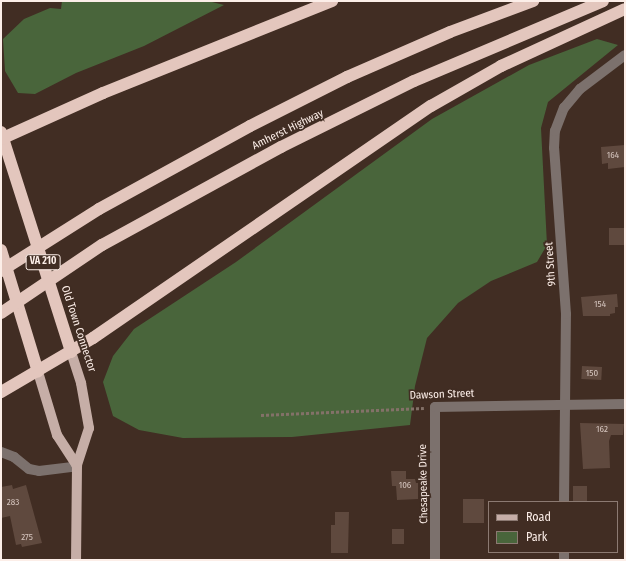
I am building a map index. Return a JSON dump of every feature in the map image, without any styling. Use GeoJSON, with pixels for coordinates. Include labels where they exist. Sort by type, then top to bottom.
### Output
{"type":"FeatureCollection","features":[{"type":"Feature","properties":{"kind":"highway"},"geometry":{"type":"LineString","coordinates":[[2,136],[103,93],[332,1]]}},
{"type":"Feature","properties":{"kind":"highway","name":"Amherst Highway"},"geometry":{"type":"LineString","coordinates":[[1,271],[99,209],[250,126],[347,77],[450,32],[533,1]]}},
{"type":"Feature","properties":{"kind":"highway","name":"Amherst Highway"},"geometry":{"type":"LineString","coordinates":[[1,313],[102,245],[281,147],[414,81],[603,1]]}},
{"type":"Feature","properties":{"kind":"highway"},"geometry":{"type":"LineString","coordinates":[[1,392],[71,352],[431,106],[501,66],[625,8]]}},
{"type":"Feature","properties":{"kind":"highway","name":"Old Town Connector"},"geometry":{"type":"LineString","coordinates":[[2,136],[25,203],[71,352]]}},
{"type":"Feature","properties":{"kind":"highway"},"geometry":{"type":"LineString","coordinates":[[1,250],[38,372]]}},
{"type":"Feature","properties":{"kind":"main road","name":"Old Town Connector"},"geometry":{"type":"LineString","coordinates":[[71,352],[81,383],[89,428],[77,466],[76,560]]}},
{"type":"Feature","properties":{"kind":"main road"},"geometry":{"type":"LineString","coordinates":[[38,372],[57,435],[77,466]]}},
{"type":"Feature","properties":{"kind":"street","name":"9th Street"},"geometry":{"type":"LineString","coordinates":[[564,501],[566,314],[554,148],[555,131],[564,108],[580,89],[625,55]]}},
{"type":"Feature","properties":{"kind":"street","name":"Dawson Street"},"geometry":{"type":"LineString","coordinates":[[435,407],[625,404]]}},
{"type":"Feature","properties":{"kind":"street","name":"Chesapeake Drive"},"geometry":{"type":"LineString","coordinates":[[435,407],[435,560]]}},
{"type":"Feature","properties":{"kind":"street"},"geometry":{"type":"LineString","coordinates":[[1,452],[14,457],[29,468],[39,471],[77,466]]}},
{"type":"Feature","properties":{"kind":"path","name":"Dawson Street"},"geometry":{"type":"LineString","coordinates":[[261,415],[435,407]]}},
{"type":"Feature","properties":{"kind":"green space"},"geometry":{"type":"Polygon","coordinates":[[[62,1],[208,1],[224,5],[144,46],[76,73],[35,94],[18,93],[5,71],[3,39],[24,19],[50,8],[61,9],[62,1]]]}},
{"type":"Feature","properties":{"kind":"green space"},"geometry":{"type":"Polygon","coordinates":[[[597,39],[618,45],[548,102],[541,128],[547,245],[537,262],[491,281],[458,303],[427,338],[415,386],[410,425],[292,437],[183,438],[139,430],[113,416],[103,382],[113,356],[134,329],[236,262],[432,119],[529,65],[597,39]]]}},
{"type":"Feature","properties":{"kind":"building"},"geometry":{"type":"Polygon","coordinates":[[[625,145],[625,167],[608,169],[608,163],[602,164],[601,147],[625,145]]]}},
{"type":"Feature","properties":{"kind":"building"},"geometry":{"type":"Polygon","coordinates":[[[609,228],[625,228],[625,245],[609,245],[609,228]]]}},
{"type":"Feature","properties":{"kind":"building"},"geometry":{"type":"Polygon","coordinates":[[[617,294],[618,307],[615,307],[615,313],[610,314],[610,316],[583,316],[581,297],[617,294]]]}},
{"type":"Feature","properties":{"kind":"building"},"geometry":{"type":"Polygon","coordinates":[[[582,366],[602,367],[601,380],[581,379],[582,366]]]}},
{"type":"Feature","properties":{"kind":"building"},"geometry":{"type":"Polygon","coordinates":[[[580,423],[624,424],[623,435],[611,435],[609,441],[610,468],[583,469],[580,423]]]}},
{"type":"Feature","properties":{"kind":"building"},"geometry":{"type":"Polygon","coordinates":[[[391,471],[406,471],[406,479],[415,479],[416,483],[418,483],[418,499],[397,500],[396,486],[392,486],[391,471]]]}},
{"type":"Feature","properties":{"kind":"building"},"geometry":{"type":"Polygon","coordinates":[[[12,485],[13,489],[26,485],[42,543],[22,547],[21,544],[16,545],[10,516],[1,518],[1,487],[12,485]]]}},
{"type":"Feature","properties":{"kind":"building"},"geometry":{"type":"Polygon","coordinates":[[[573,486],[587,486],[587,501],[573,501],[573,486]]]}},
{"type":"Feature","properties":{"kind":"building"},"geometry":{"type":"Polygon","coordinates":[[[463,499],[484,499],[484,523],[463,523],[463,499]]]}},
{"type":"Feature","properties":{"kind":"building"},"geometry":{"type":"Polygon","coordinates":[[[335,512],[349,512],[348,553],[331,553],[331,525],[335,525],[335,512]]]}},
{"type":"Feature","properties":{"kind":"building"},"geometry":{"type":"Polygon","coordinates":[[[392,529],[404,529],[404,544],[392,544],[392,529]]]}}]}
